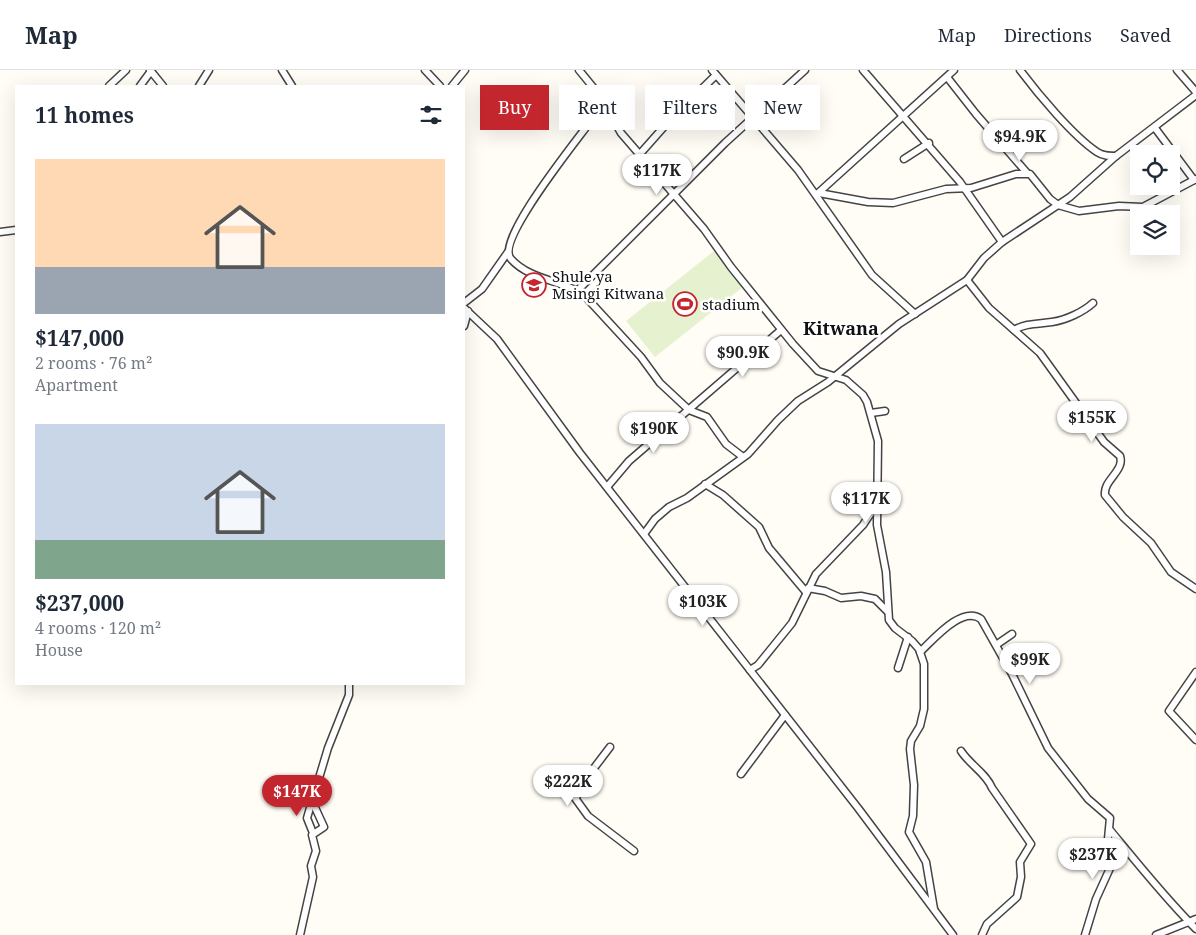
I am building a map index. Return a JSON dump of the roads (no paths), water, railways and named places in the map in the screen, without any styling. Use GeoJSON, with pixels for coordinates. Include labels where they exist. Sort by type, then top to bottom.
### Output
{"type":"FeatureCollection","features":[{"type":"Feature","properties":{"kind":"street"},"geometry":{"type":"LineString","coordinates":[[110,85],[126,70]]}},
{"type":"Feature","properties":{"kind":"street"},"geometry":{"type":"LineString","coordinates":[[141,85],[150,70],[161,85]]}},
{"type":"Feature","properties":{"kind":"street"},"geometry":{"type":"LineString","coordinates":[[200,85],[209,70]]}},
{"type":"Feature","properties":{"kind":"street"},"geometry":{"type":"LineString","coordinates":[[282,70],[291,85]]}},
{"type":"Feature","properties":{"kind":"street"},"geometry":{"type":"LineString","coordinates":[[425,70],[439,85]]}},
{"type":"Feature","properties":{"kind":"street"},"geometry":{"type":"LineString","coordinates":[[453,85],[465,70]]}},
{"type":"Feature","properties":{"kind":"street"},"geometry":{"type":"LineString","coordinates":[[788,85],[805,70]]}},
{"type":"Feature","properties":{"kind":"street"},"geometry":{"type":"LineString","coordinates":[[863,70],[929,143],[965,189],[1002,242]]}},
{"type":"Feature","properties":{"kind":"street"},"geometry":{"type":"LineString","coordinates":[[818,194],[954,70]]}},
{"type":"Feature","properties":{"kind":"street"},"geometry":{"type":"LineString","coordinates":[[644,534],[654,520],[669,507],[680,502],[756,447],[784,414],[915,314],[967,280],[984,258],[1002,242],[1058,205],[1116,156],[1155,128],[1196,94],[1177,70]]}},
{"type":"Feature","properties":{"kind":"street"},"geometry":{"type":"LineString","coordinates":[[582,71],[592,85]]}},
{"type":"Feature","properties":{"kind":"street"},"geometry":{"type":"LineString","coordinates":[[640,155],[670,120],[716,72],[745,109]]}},
{"type":"Feature","properties":{"kind":"street"},"geometry":{"type":"LineString","coordinates":[[1023,72],[1040,96],[1094,149],[1105,156],[1116,156]]}},
{"type":"Feature","properties":{"kind":"street"},"geometry":{"type":"LineString","coordinates":[[947,76],[976,114],[1027,173],[1034,178],[1045,195],[1058,205],[1079,211],[1120,206],[1143,207],[1195,180],[1155,128]]}},
{"type":"Feature","properties":{"kind":"street"},"geometry":{"type":"LineString","coordinates":[[577,291],[745,125]]}},
{"type":"Feature","properties":{"kind":"street"},"geometry":{"type":"LineString","coordinates":[[465,302],[482,289],[508,252],[509,244],[527,210],[584,130]]}},
{"type":"Feature","properties":{"kind":"street"},"geometry":{"type":"LineString","coordinates":[[619,130],[704,229],[781,330],[818,371],[846,380],[864,395],[871,413],[878,450],[876,525],[885,563],[888,611],[892,625],[908,637],[920,652],[924,664],[926,694],[920,726],[911,741],[910,748],[914,785],[909,832],[926,862],[934,910]]}},
{"type":"Feature","properties":{"kind":"street"},"geometry":{"type":"LineString","coordinates":[[762,130],[818,194],[872,275],[915,314]]}},
{"type":"Feature","properties":{"kind":"street"},"geometry":{"type":"LineString","coordinates":[[904,159],[929,143]]}},
{"type":"Feature","properties":{"kind":"street"},"geometry":{"type":"LineString","coordinates":[[818,194],[868,202],[893,202],[946,189],[965,189],[1016,174],[1027,173]]}},
{"type":"Feature","properties":{"kind":"street"},"geometry":{"type":"LineString","coordinates":[[0,232],[15,230]]}},
{"type":"Feature","properties":{"kind":"street"},"geometry":{"type":"LineString","coordinates":[[508,252],[512,260],[536,276],[577,291],[641,357],[660,383],[689,410],[707,417],[726,444],[743,457]]}},
{"type":"Feature","properties":{"kind":"street"},"geometry":{"type":"LineString","coordinates":[[967,280],[989,308],[1047,361],[1104,442],[1120,456],[1121,465],[1104,490],[1107,498],[1126,520],[1151,542],[1171,572],[1196,589]]}},
{"type":"Feature","properties":{"kind":"street"},"geometry":{"type":"LineString","coordinates":[[1014,330],[1026,324],[1055,322],[1080,314],[1094,303]]}},
{"type":"Feature","properties":{"kind":"street"},"geometry":{"type":"LineString","coordinates":[[466,310],[497,339],[635,524],[750,670],[953,935]]}},
{"type":"Feature","properties":{"kind":"street"},"geometry":{"type":"LineString","coordinates":[[607,487],[629,462],[781,330]]}},
{"type":"Feature","properties":{"kind":"street"},"geometry":{"type":"LineString","coordinates":[[871,413],[885,411]]}},
{"type":"Feature","properties":{"kind":"street"},"geometry":{"type":"LineString","coordinates":[[706,484],[723,495],[759,528],[768,548],[807,590],[826,591],[841,598],[861,596],[875,599],[888,611]]}},
{"type":"Feature","properties":{"kind":"street"},"geometry":{"type":"LineString","coordinates":[[750,670],[758,664],[792,622],[807,590],[826,562],[863,524],[877,503]]}},
{"type":"Feature","properties":{"kind":"street"},"geometry":{"type":"LineString","coordinates":[[635,524],[654,520]]}},
{"type":"Feature","properties":{"kind":"street"},"geometry":{"type":"LineString","coordinates":[[920,652],[945,628],[966,616],[973,615],[981,619],[1048,748],[1088,799],[1109,816],[1111,821],[1108,839],[1112,852],[1111,866],[1096,899],[1086,935]]}},
{"type":"Feature","properties":{"kind":"street"},"geometry":{"type":"LineString","coordinates":[[996,645],[1012,634]]}},
{"type":"Feature","properties":{"kind":"street"},"geometry":{"type":"LineString","coordinates":[[898,668],[908,637]]}},
{"type":"Feature","properties":{"kind":"street"},"geometry":{"type":"LineString","coordinates":[[1196,672],[1169,711],[1196,740]]}},
{"type":"Feature","properties":{"kind":"street"},"geometry":{"type":"LineString","coordinates":[[300,935],[313,877],[311,866],[316,851],[313,834],[307,818],[328,748],[349,696],[349,685]]}},
{"type":"Feature","properties":{"kind":"street"},"geometry":{"type":"LineString","coordinates":[[740,774],[785,716]]}},
{"type":"Feature","properties":{"kind":"street"},"geometry":{"type":"LineString","coordinates":[[610,747],[591,772],[594,775],[575,798],[588,816],[634,851]]}},
{"type":"Feature","properties":{"kind":"street"},"geometry":{"type":"LineString","coordinates":[[961,750],[968,761],[988,778],[992,788],[1031,844],[1020,862],[1021,877],[1017,897],[987,924],[982,935]]}},
{"type":"Feature","properties":{"kind":"street"},"geometry":{"type":"LineString","coordinates":[[312,801],[324,827],[313,834]]}},
{"type":"Feature","properties":{"kind":"street"},"geometry":{"type":"LineString","coordinates":[[1110,830],[1138,861],[1157,888],[1196,930]]}},
{"type":"Feature","properties":{"kind":"street"},"geometry":{"type":"LineString","coordinates":[[1156,935],[1196,919]]}},
{"type":"Feature","properties":{"kind":"place","name":"Shule ya Msingi Kitwana"},"geometry":{"type":"Point","coordinates":[534,285]}},
{"type":"Feature","properties":{"kind":"place","name":"stadium"},"geometry":{"type":"Point","coordinates":[685,304]}},
{"type":"Feature","properties":{"kind":"district","name":"Kitwana"},"geometry":{"type":"Point","coordinates":[841,328]}}]}
